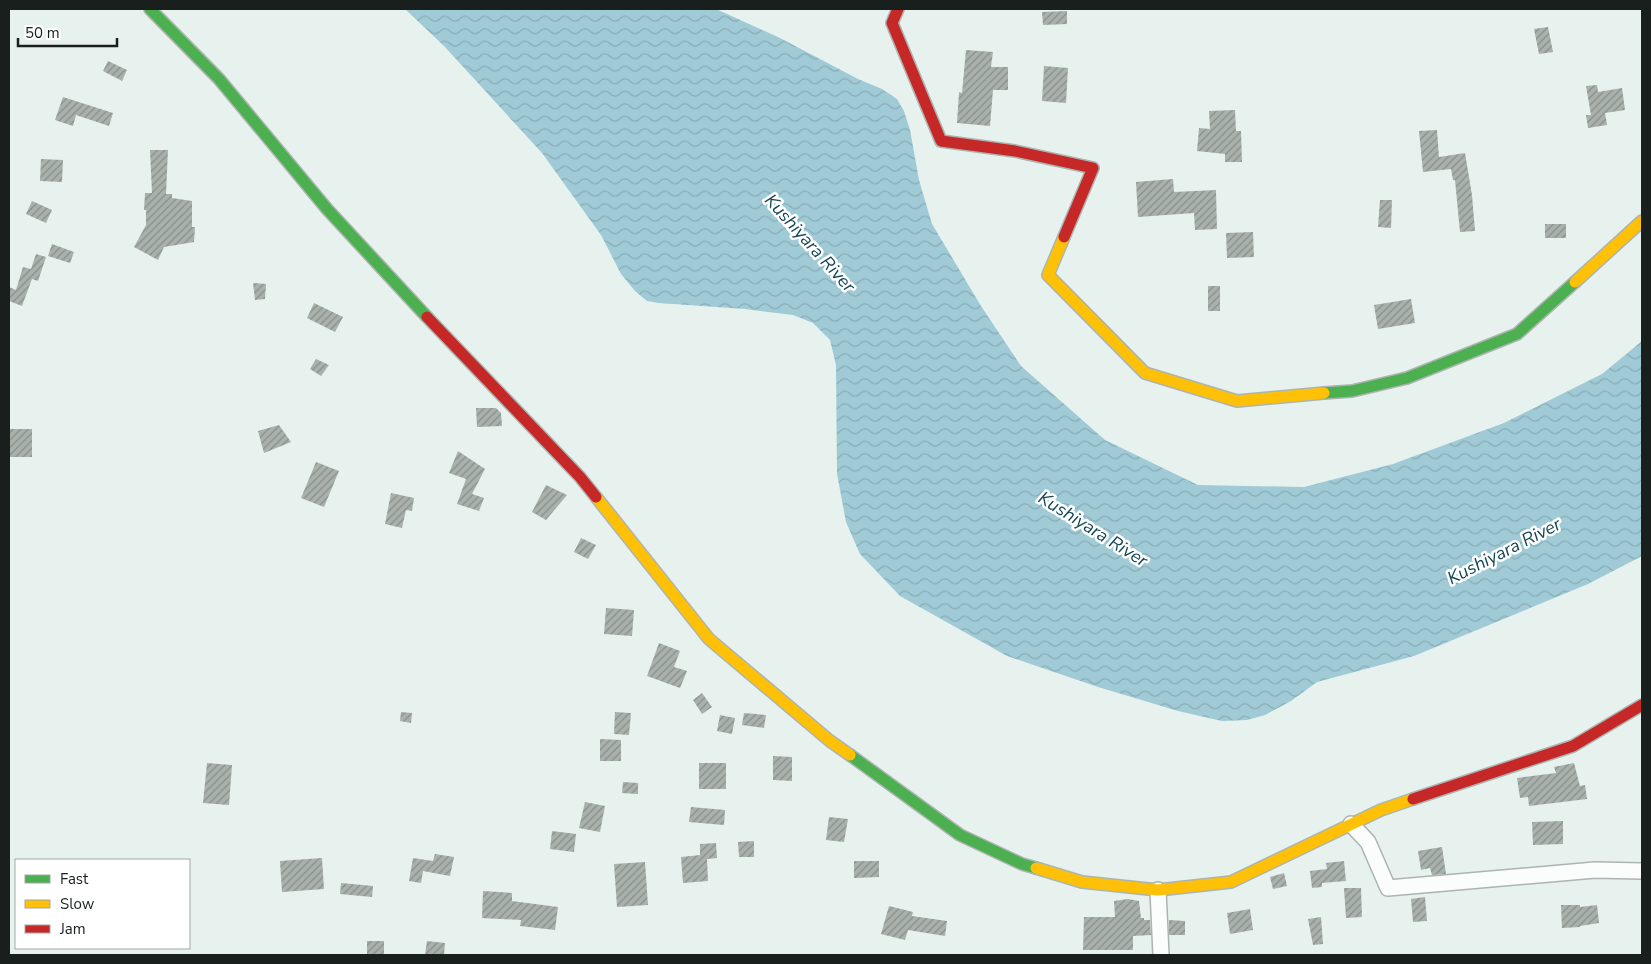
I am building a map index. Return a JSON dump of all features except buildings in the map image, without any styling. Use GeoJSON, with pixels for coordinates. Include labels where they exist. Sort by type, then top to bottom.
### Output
{"type":"FeatureCollection","features":[{"type":"Feature","properties":{"kind":"street"},"geometry":{"type":"LineString","coordinates":[[150,9],[219,79],[334,216],[441,332],[580,477],[709,638],[830,741],[960,835],[1022,864],[1082,882],[1158,890],[1231,882],[1381,810],[1573,746],[1642,705]]}},
{"type":"Feature","properties":{"kind":"street"},"geometry":{"type":"LineString","coordinates":[[898,9],[892,23],[941,141],[1015,151],[1093,168],[1048,275],[1145,373],[1237,401],[1352,391],[1407,378],[1517,334],[1642,221]]}},
{"type":"Feature","properties":{"kind":"street"},"geometry":{"type":"LineString","coordinates":[[1351,824],[1368,842],[1388,888],[1595,870],[1642,871]]}},
{"type":"Feature","properties":{"kind":"street"},"geometry":{"type":"LineString","coordinates":[[1158,890],[1161,955]]}},
{"type":"Feature","properties":{"kind":"water","name":"Kushiyara River"},"geometry":{"type":"Polygon","coordinates":[[[405,9],[716,9],[780,38],[858,79],[882,89],[897,99],[904,111],[910,130],[919,180],[932,224],[981,306],[1021,366],[1105,440],[1198,485],[1304,487],[1393,464],[1504,423],[1602,374],[1642,341],[1642,556],[1588,584],[1414,656],[1317,682],[1291,701],[1265,715],[1247,720],[1222,721],[1178,711],[1098,687],[1007,656],[900,596],[860,554],[846,522],[837,474],[836,365],[830,340],[813,323],[793,315],[647,301],[635,291],[621,274],[601,235],[542,153],[444,46],[405,9]]]}},
{"type":"Feature","properties":{"kind":"traffic: fast"},"geometry":{"type":"LineString","coordinates":[[150,9],[219,79],[327,209],[427,317]]}},
{"type":"Feature","properties":{"kind":"traffic: fast"},"geometry":{"type":"LineString","coordinates":[[1324,393],[1352,391],[1407,378],[1517,334],[1575,282]]}},
{"type":"Feature","properties":{"kind":"traffic: fast"},"geometry":{"type":"LineString","coordinates":[[850,755],[960,835],[1022,864],[1036,868]]}},
{"type":"Feature","properties":{"kind":"traffic: slow"},"geometry":{"type":"LineString","coordinates":[[1575,282],[1642,221]]}},
{"type":"Feature","properties":{"kind":"traffic: slow"},"geometry":{"type":"LineString","coordinates":[[1064,237],[1048,275],[1145,373],[1237,401],[1324,393]]}},
{"type":"Feature","properties":{"kind":"traffic: slow"},"geometry":{"type":"LineString","coordinates":[[596,497],[709,639],[830,741],[850,755]]}},
{"type":"Feature","properties":{"kind":"traffic: slow"},"geometry":{"type":"LineString","coordinates":[[1036,868],[1082,882],[1158,890],[1231,882],[1381,810],[1413,799]]}},
{"type":"Feature","properties":{"kind":"traffic: jam"},"geometry":{"type":"LineString","coordinates":[[898,9],[892,23],[941,141],[1015,151],[1093,168],[1064,237]]}},
{"type":"Feature","properties":{"kind":"traffic: jam"},"geometry":{"type":"LineString","coordinates":[[427,317],[580,477],[596,497]]}},
{"type":"Feature","properties":{"kind":"traffic: jam"},"geometry":{"type":"LineString","coordinates":[[1413,799],[1573,746],[1642,705]]}}]}
